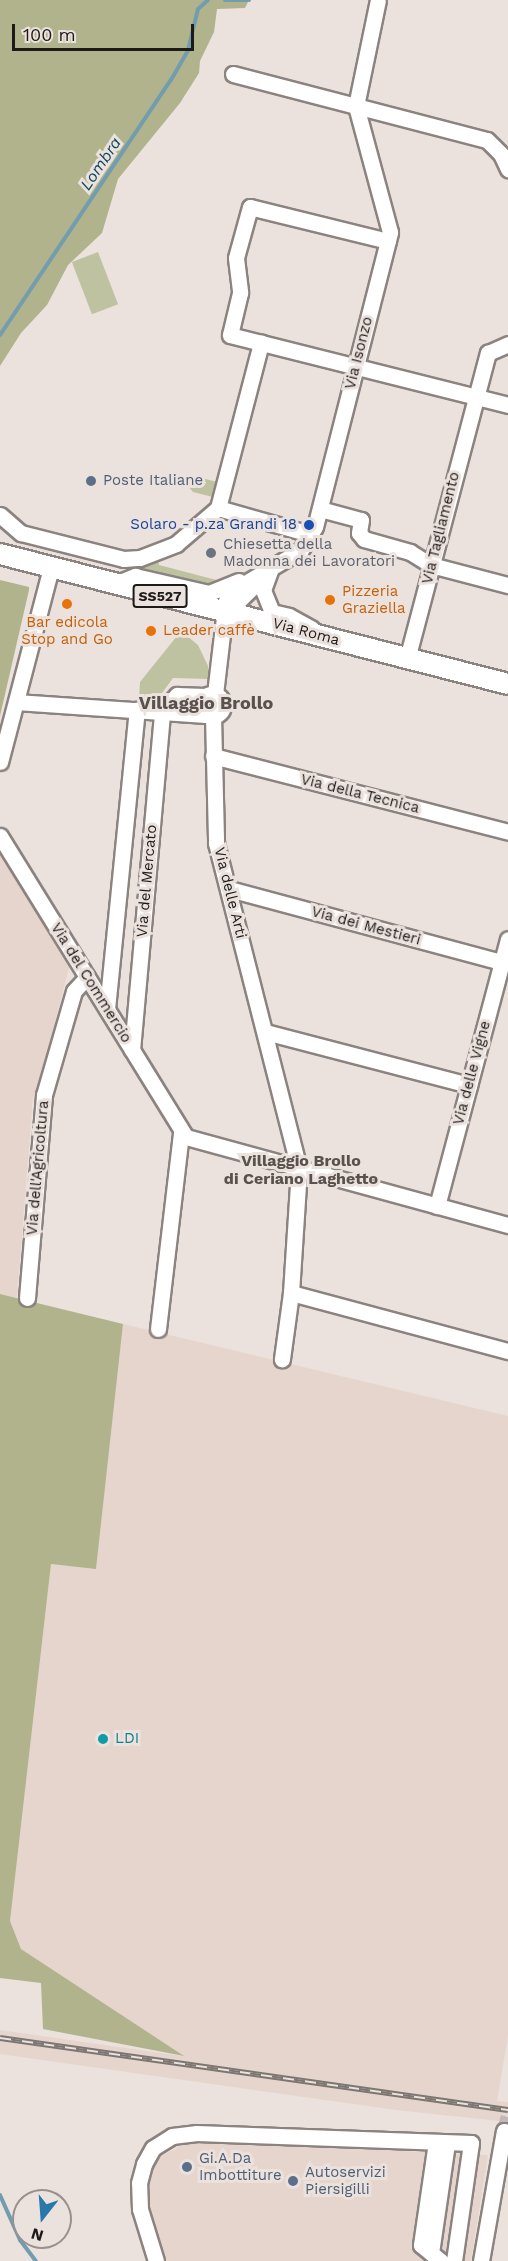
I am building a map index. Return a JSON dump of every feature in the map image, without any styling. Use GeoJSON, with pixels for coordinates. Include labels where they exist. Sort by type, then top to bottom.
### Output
{"type":"FeatureCollection","features":[{"type":"Feature","properties":{"kind":"main road","name":"Via Roma"},"geometry":{"type":"LineString","coordinates":[[0,554],[508,684]]}},
{"type":"Feature","properties":{"kind":"street"},"geometry":{"type":"LineString","coordinates":[[357,111],[378,0]]}},
{"type":"Feature","properties":{"kind":"street"},"geometry":{"type":"LineString","coordinates":[[233,74],[357,111],[487,140],[493,144],[508,169]]}},
{"type":"Feature","properties":{"kind":"street","name":"Via Isonzo"},"geometry":{"type":"LineString","coordinates":[[226,613],[231,593],[301,550],[310,538],[320,509],[388,241],[390,224],[357,111]]}},
{"type":"Feature","properties":{"kind":"street"},"geometry":{"type":"LineString","coordinates":[[388,241],[250,207],[236,258],[240,292],[230,335],[508,405]]}},
{"type":"Feature","properties":{"kind":"street"},"geometry":{"type":"LineString","coordinates":[[0,515],[21,534],[124,559],[140,558],[176,544],[218,508],[261,343]]}},
{"type":"Feature","properties":{"kind":"street","name":"Via Tagliamento"},"geometry":{"type":"LineString","coordinates":[[407,659],[488,353],[508,344]]}},
{"type":"Feature","properties":{"kind":"street"},"geometry":{"type":"LineString","coordinates":[[218,508],[303,532],[310,538]]}},
{"type":"Feature","properties":{"kind":"street"},"geometry":{"type":"LineString","coordinates":[[320,509],[361,520],[359,533],[364,539],[410,552],[431,565],[508,585]]}},
{"type":"Feature","properties":{"kind":"street"},"geometry":{"type":"LineString","coordinates":[[0,762],[51,568]]}},
{"type":"Feature","properties":{"kind":"street"},"geometry":{"type":"LineString","coordinates":[[263,575],[263,590],[272,612],[289,616],[325,637]]}},
{"type":"Feature","properties":{"kind":"street","name":"Via Isonzo"},"geometry":{"type":"LineString","coordinates":[[115,584],[135,576],[209,593],[243,579],[263,575]]}},
{"type":"Feature","properties":{"kind":"street"},"geometry":{"type":"LineString","coordinates":[[162,712],[177,695],[210,695],[226,613]]}},
{"type":"Feature","properties":{"kind":"street","name":"Via delle Arti"},"geometry":{"type":"LineString","coordinates":[[210,695],[223,706],[210,716],[216,843],[299,1169],[291,1293],[282,1359]]}},
{"type":"Feature","properties":{"kind":"street"},"geometry":{"type":"LineString","coordinates":[[16,702],[210,716]]}},
{"type":"Feature","properties":{"kind":"street","name":"Via del Mercato"},"geometry":{"type":"LineString","coordinates":[[107,1009],[137,710]]}},
{"type":"Feature","properties":{"kind":"street","name":"Via del Mercato"},"geometry":{"type":"LineString","coordinates":[[132,1050],[162,712]]}},
{"type":"Feature","properties":{"kind":"street","name":"Via della Tecnica"},"geometry":{"type":"LineString","coordinates":[[213,756],[508,832]]}},
{"type":"Feature","properties":{"kind":"street","name":"Via del Commercio"},"geometry":{"type":"LineString","coordinates":[[0,836],[181,1132]]}},
{"type":"Feature","properties":{"kind":"street","name":"Via dei Mestieri"},"geometry":{"type":"LineString","coordinates":[[229,890],[502,962]]}},
{"type":"Feature","properties":{"kind":"street","name":"Via delle Vigne"},"geometry":{"type":"LineString","coordinates":[[437,1206],[508,939]]}},
{"type":"Feature","properties":{"kind":"street","name":"Via dell'Agricoltura"},"geometry":{"type":"LineString","coordinates":[[27,1298],[44,1095],[74,991],[87,977]]}},
{"type":"Feature","properties":{"kind":"street"},"geometry":{"type":"LineString","coordinates":[[265,1032],[469,1085]]}},
{"type":"Feature","properties":{"kind":"street"},"geometry":{"type":"LineString","coordinates":[[158,1329],[181,1132],[192,1140],[508,1225]]}},
{"type":"Feature","properties":{"kind":"street"},"geometry":{"type":"LineString","coordinates":[[291,1293],[508,1351]]}},
{"type":"Feature","properties":{"kind":"street"},"geometry":{"type":"LineString","coordinates":[[481,2261],[504,2131]]}},
{"type":"Feature","properties":{"kind":"street"},"geometry":{"type":"LineString","coordinates":[[156,2261],[140,2209],[139,2183],[144,2163],[153,2148],[172,2136],[197,2133],[471,2143],[454,2261]]}},
{"type":"Feature","properties":{"kind":"street"},"geometry":{"type":"LineString","coordinates":[[436,2257],[442,2142]]}},
{"type":"Feature","properties":{"kind":"shaded area"},"geometry":{"type":"Polygon","coordinates":[[[0,850],[70,963],[37,1094],[33,1097],[17,1298],[0,1294],[0,850]]]}},
{"type":"Feature","properties":{"kind":"shaded area"},"geometry":{"type":"Polygon","coordinates":[[[123,1324],[508,1416],[508,2035],[497,2101],[508,2102],[508,2122],[396,2110],[0,2054],[0,2030],[182,2056],[21,1949],[10,1921],[51,1564],[96,1568],[123,1324]]]}},
{"type":"Feature","properties":{"kind":"shaded area"},"geometry":{"type":"Polygon","coordinates":[[[190,2141],[488,2155],[471,2261],[161,2261],[151,2227],[147,2189],[151,2171],[160,2157],[190,2141]]]}},
{"type":"Feature","properties":{"kind":"green space"},"geometry":{"type":"Polygon","coordinates":[[[0,0],[249,0],[245,8],[217,9],[214,32],[200,61],[199,73],[180,103],[118,179],[102,233],[68,265],[47,305],[21,333],[0,366],[0,0]]]}},
{"type":"Feature","properties":{"kind":"green space"},"geometry":{"type":"Polygon","coordinates":[[[98,252],[118,304],[92,314],[72,262],[98,252]]]}},
{"type":"Feature","properties":{"kind":"green space"},"geometry":{"type":"Polygon","coordinates":[[[190,475],[217,482],[213,497],[193,492],[187,485],[190,475]]]}},
{"type":"Feature","properties":{"kind":"green space"},"geometry":{"type":"Polygon","coordinates":[[[158,560],[159,565],[224,582],[210,587],[132,570],[158,560]]]}},
{"type":"Feature","properties":{"kind":"green space"},"geometry":{"type":"Polygon","coordinates":[[[0,580],[29,587],[29,590],[0,716],[0,580]]]}},
{"type":"Feature","properties":{"kind":"green space"},"geometry":{"type":"Polygon","coordinates":[[[181,631],[198,645],[208,666],[209,679],[173,678],[157,700],[139,699],[140,682],[181,631]]]}},
{"type":"Feature","properties":{"kind":"green space"},"geometry":{"type":"Polygon","coordinates":[[[0,1294],[123,1324],[96,1569],[51,1564],[10,1921],[21,1949],[184,2056],[43,2029],[41,1983],[0,1978],[0,1294]]]}},
{"type":"Feature","properties":{"kind":"waterway","name":"Lombra"},"geometry":{"type":"LineString","coordinates":[[0,335],[171,80],[188,50],[198,9],[208,0]]}},
{"type":"Feature","properties":{"kind":"waterway","name":"Lombra"},"geometry":{"type":"LineString","coordinates":[[225,0],[249,0]]}},
{"type":"Feature","properties":{"kind":"waterway","name":"Lombra"},"geometry":{"type":"LineString","coordinates":[[0,2195],[20,2240],[36,2261]]}},
{"type":"Feature","properties":{"kind":"tunnel"},"geometry":{"type":"LineString","coordinates":[[504,2131],[508,2117]]}},
{"type":"Feature","properties":{"kind":"railway"},"geometry":{"type":"LineString","coordinates":[[0,2038],[508,2110]]}},
{"type":"Feature","properties":{"kind":"place","name":"Poste Italiane"},"geometry":{"type":"Point","coordinates":[91,481]}},
{"type":"Feature","properties":{"kind":"place","name":"Solaro - p.za Grandi 18"},"geometry":{"type":"Point","coordinates":[309,525]}},
{"type":"Feature","properties":{"kind":"place","name":"Chiesetta della Madonna dei Lavoratori"},"geometry":{"type":"Point","coordinates":[211,553]}},
{"type":"Feature","properties":{"kind":"place","name":"Pizzeria Graziella"},"geometry":{"type":"Point","coordinates":[330,600]}},
{"type":"Feature","properties":{"kind":"place","name":"Bar edicola Stop and Go"},"geometry":{"type":"Point","coordinates":[67,604]}},
{"type":"Feature","properties":{"kind":"place","name":"Leader caffè"},"geometry":{"type":"Point","coordinates":[151,631]}},
{"type":"Feature","properties":{"kind":"place","name":"LDI"},"geometry":{"type":"Point","coordinates":[103,1739]}},
{"type":"Feature","properties":{"kind":"place","name":"Gi.A.Da Imbottiture"},"geometry":{"type":"Point","coordinates":[187,2167]}},
{"type":"Feature","properties":{"kind":"place","name":"Autoservizi Piersigilli"},"geometry":{"type":"Point","coordinates":[293,2181]}},
{"type":"Feature","properties":{"kind":"district","name":"Villaggio Brollo"},"geometry":{"type":"Point","coordinates":[206,703]}},
{"type":"Feature","properties":{"kind":"district","name":"Villaggio Brollo di Ceriano Laghetto"},"geometry":{"type":"Point","coordinates":[301,1170]}}]}
